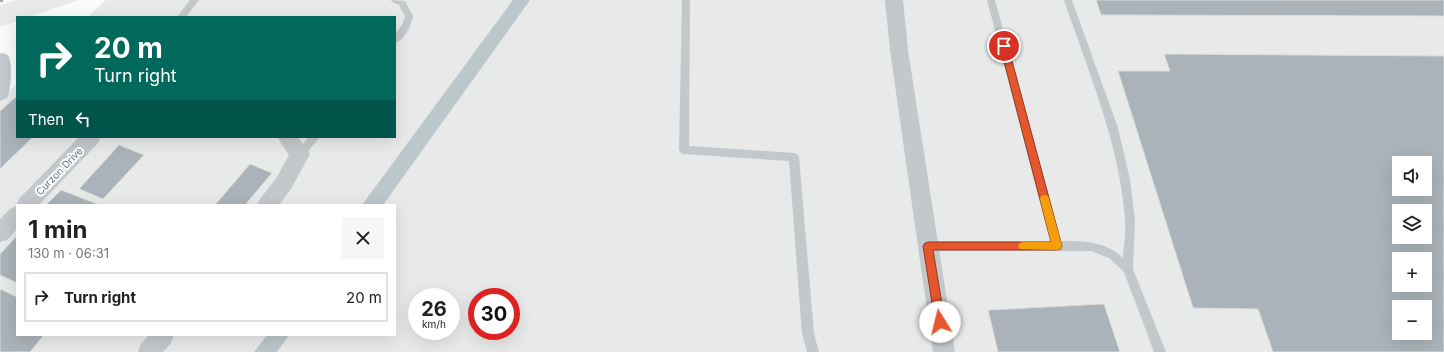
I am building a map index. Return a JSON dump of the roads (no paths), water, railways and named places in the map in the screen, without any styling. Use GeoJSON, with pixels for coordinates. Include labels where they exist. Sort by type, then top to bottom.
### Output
{"type":"FeatureCollection","features":[{"type":"Feature","properties":{"kind":"street"},"geometry":{"type":"LineString","coordinates":[[894,0],[899,50],[944,352]]}},
{"type":"Feature","properties":{"kind":"street"},"geometry":{"type":"LineString","coordinates":[[0,93],[2,60]]}},
{"type":"Feature","properties":{"kind":"street","name":"Curzon Drive"},"geometry":{"type":"LineString","coordinates":[[27,204],[90,138]]}},
{"type":"Feature","properties":{"kind":"street"},"geometry":{"type":"LineString","coordinates":[[268,204],[284,183],[300,154],[288,138]]}},
{"type":"Feature","properties":{"kind":"street"},"geometry":{"type":"LineString","coordinates":[[0,233],[16,216]]}},
{"type":"Feature","properties":{"kind":"street"},"geometry":{"type":"LineString","coordinates":[[149,352],[162,336]]}},
{"type":"Feature","properties":{"kind":"lane"},"geometry":{"type":"LineString","coordinates":[[182,16],[195,0]]}},
{"type":"Feature","properties":{"kind":"lane"},"geometry":{"type":"LineString","coordinates":[[395,0],[402,3],[409,16],[406,26],[396,39]]}},
{"type":"Feature","properties":{"kind":"lane"},"geometry":{"type":"LineString","coordinates":[[686,0],[684,150],[794,157],[808,334],[812,352]]}},
{"type":"Feature","properties":{"kind":"lane"},"geometry":{"type":"LineString","coordinates":[[991,0],[1057,246]]}},
{"type":"Feature","properties":{"kind":"lane"},"geometry":{"type":"LineString","coordinates":[[1068,0],[1113,128],[1123,172],[1130,219],[1128,269],[1160,352]]}},
{"type":"Feature","properties":{"kind":"lane"},"geometry":{"type":"LineString","coordinates":[[300,154],[314,138]]}},
{"type":"Feature","properties":{"kind":"lane"},"geometry":{"type":"LineString","coordinates":[[928,246],[1091,246],[1114,255],[1128,269]]}}]}
